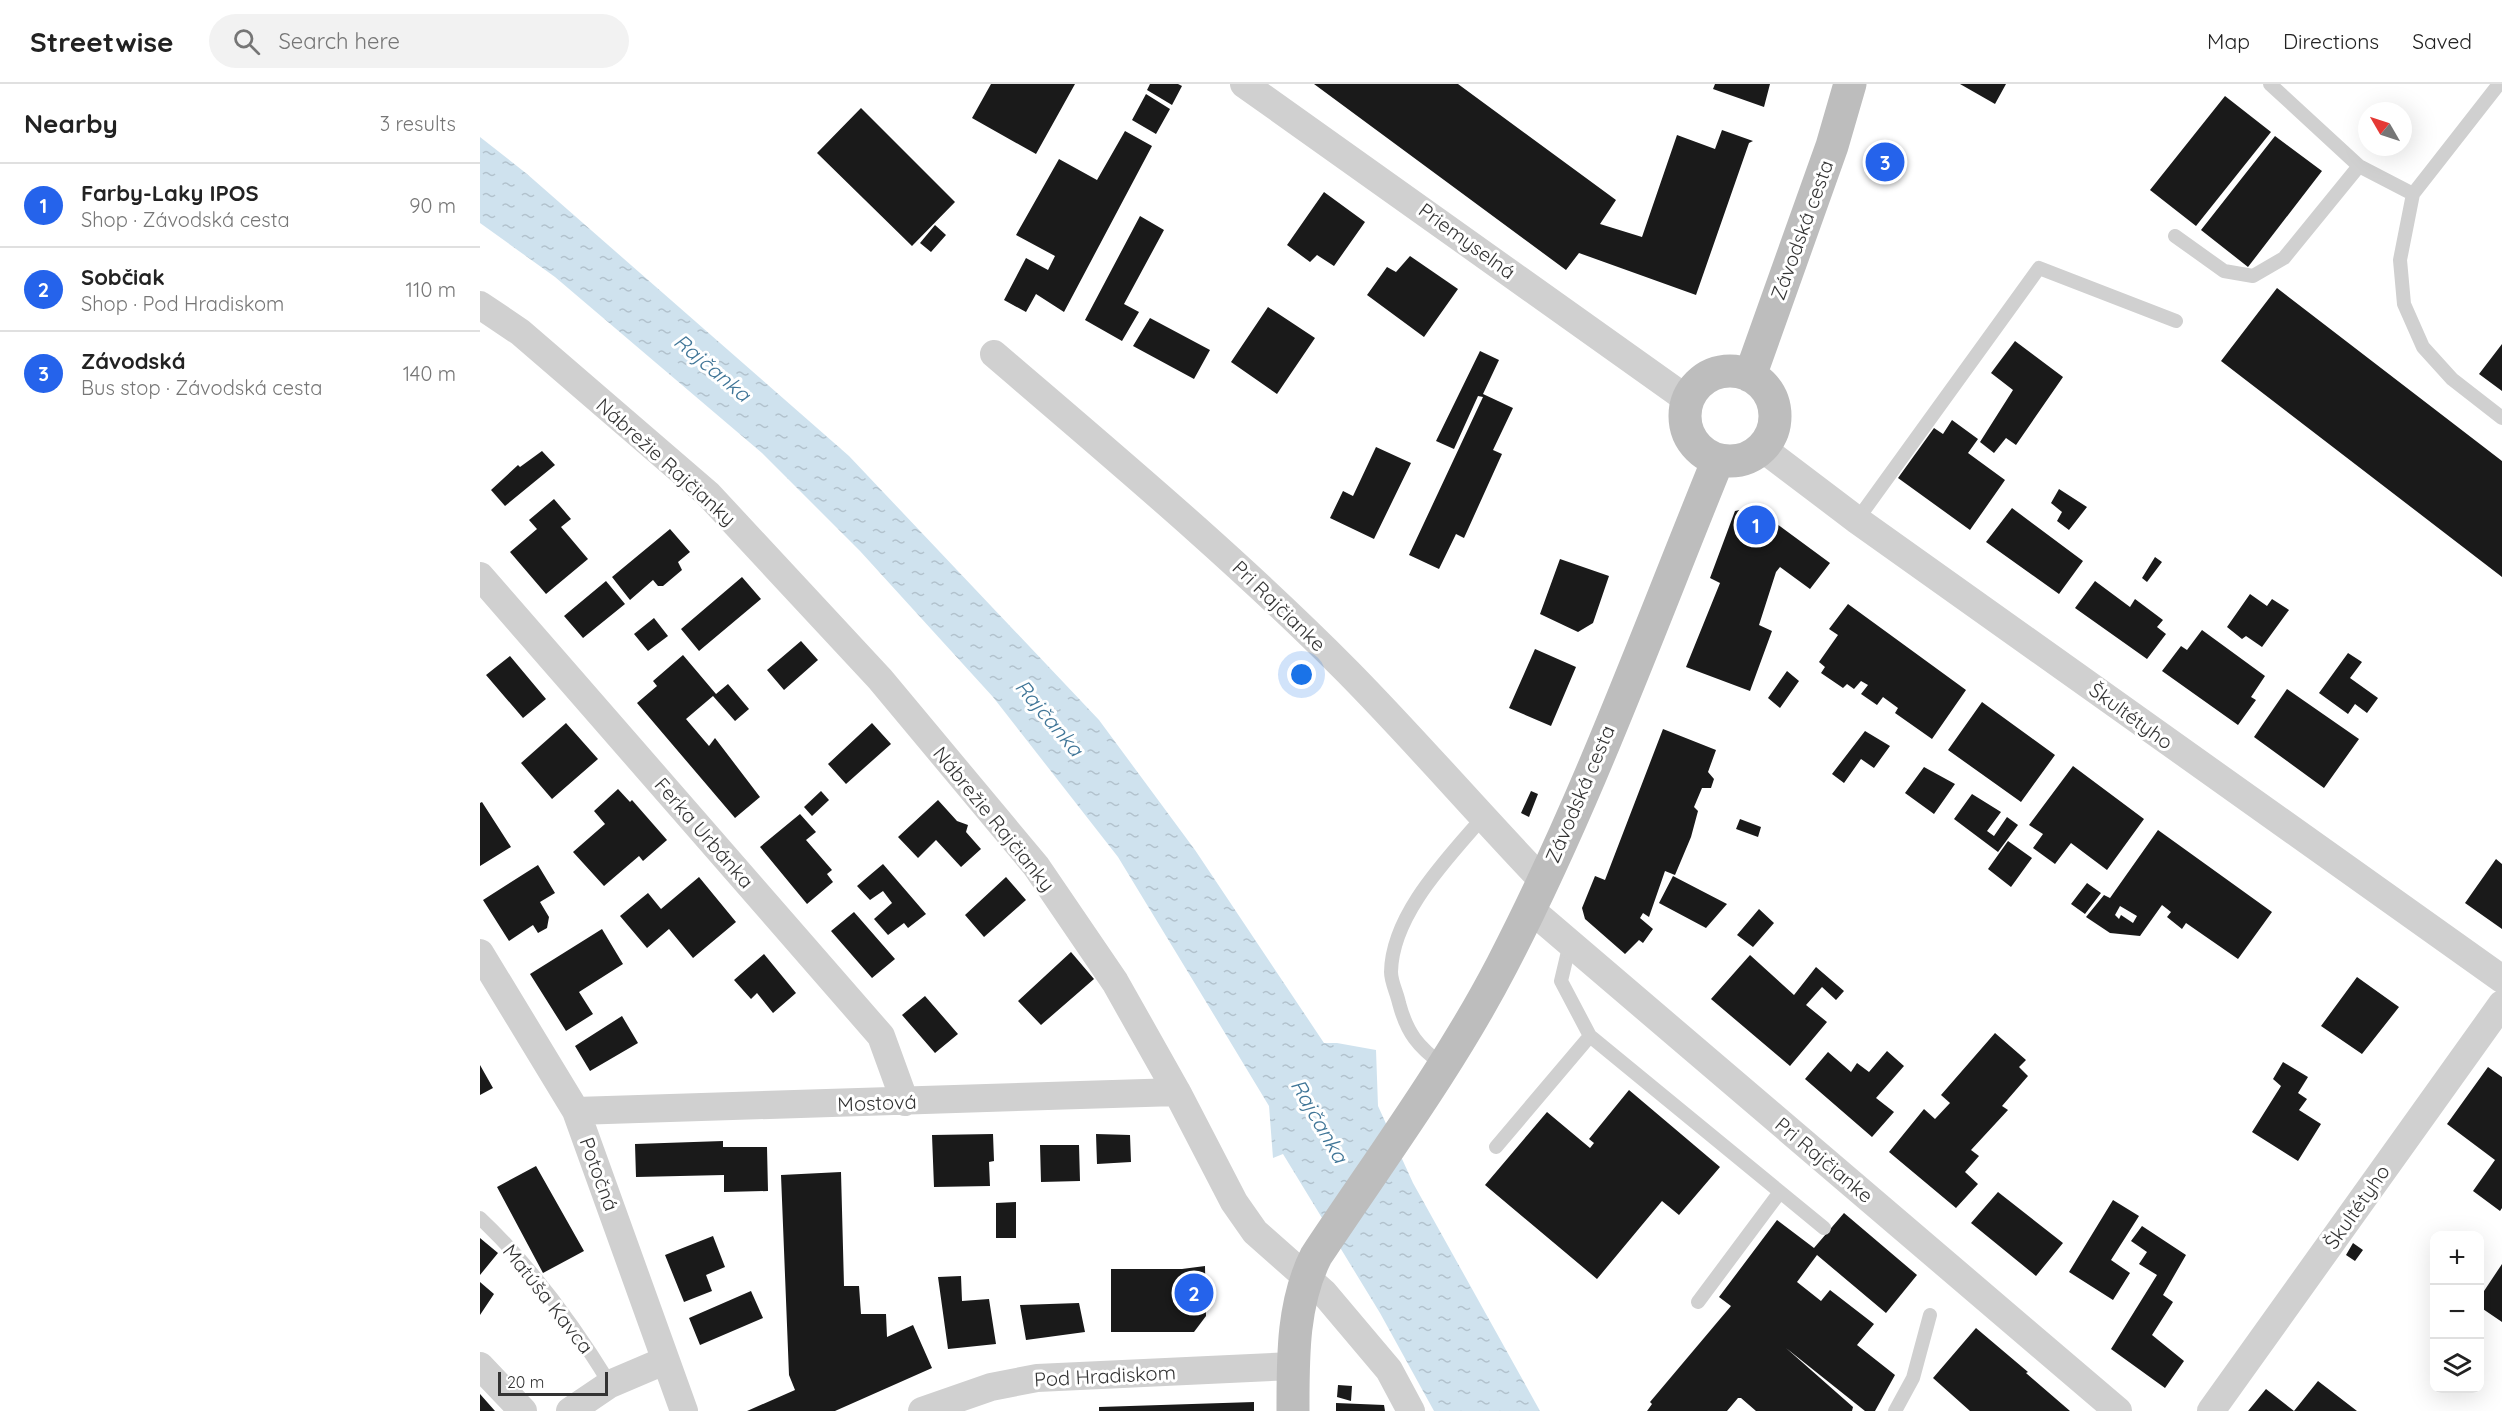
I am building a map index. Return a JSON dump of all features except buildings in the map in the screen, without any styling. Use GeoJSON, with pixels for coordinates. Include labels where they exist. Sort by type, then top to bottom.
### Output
{"type":"FeatureCollection","features":[{"type":"Feature","properties":{"kind":"street","name":"Priemyselná"},"geometry":{"type":"LineString","coordinates":[[1244,84],[1688,400]]}},
{"type":"Feature","properties":{"kind":"street","name":"Závodská cesta"},"geometry":{"type":"LineString","coordinates":[[1749,376],[1832,146],[1850,84]]}},
{"type":"Feature","properties":{"kind":"street","name":"Nábrežie Rajčianky"},"geometry":{"type":"LineString","coordinates":[[480,306],[520,332],[708,494],[879,678],[1036,866],[1115,982],[1177,1092],[1234,1202],[1255,1232],[1311,1266],[1389,1370],[1411,1411]]}},
{"type":"Feature","properties":{"kind":"street","name":"Pri Rajčianke"},"geometry":{"type":"LineString","coordinates":[[994,354],[1196,528],[1347,671],[1484,816],[1570,943],[2118,1411]]}},
{"type":"Feature","properties":{"kind":"street"},"geometry":{"type":"LineString","coordinates":[[1732,371],[1749,376],[1766,389],[1775,408],[1775,423],[1770,437],[1762,448],[1749,457],[1734,461],[1718,460],[1697,447],[1690,437],[1686,424],[1688,400],[1698,384],[1714,374],[1732,371]]}},
{"type":"Feature","properties":{"kind":"street","name":"Škultétyho"},"geometry":{"type":"LineString","coordinates":[[1762,448],[1857,520],[2502,980]]}},
{"type":"Feature","properties":{"kind":"street","name":"Závodská cesta"},"geometry":{"type":"LineString","coordinates":[[1311,1266],[1443,1065],[1500,968],[1537,895],[1718,460]]}},
{"type":"Feature","properties":{"kind":"street","name":"Ferka Urbánka"},"geometry":{"type":"LineString","coordinates":[[480,576],[881,1036],[905,1102]]}},
{"type":"Feature","properties":{"kind":"street","name":"Potočná"},"geometry":{"type":"LineString","coordinates":[[480,953],[576,1111],[664,1361],[684,1411]]}},
{"type":"Feature","properties":{"kind":"street","name":"Škultétyho"},"geometry":{"type":"LineString","coordinates":[[2211,1411],[2502,1004]]}},
{"type":"Feature","properties":{"kind":"street","name":"Mostová"},"geometry":{"type":"LineString","coordinates":[[576,1111],[1177,1092]]}},
{"type":"Feature","properties":{"kind":"street"},"geometry":{"type":"LineString","coordinates":[[1293,1411],[1293,1366],[1301,1295],[1311,1266]]}},
{"type":"Feature","properties":{"kind":"street"},"geometry":{"type":"LineString","coordinates":[[570,1411],[610,1384],[664,1361]]}},
{"type":"Feature","properties":{"kind":"street"},"geometry":{"type":"LineString","coordinates":[[480,1366],[523,1411]]}},
{"type":"Feature","properties":{"kind":"street","name":"Pod Hradiskom"},"geometry":{"type":"LineString","coordinates":[[922,1411],[991,1387],[1037,1378],[1293,1366]]}},
{"type":"Feature","properties":{"kind":"lane"},"geometry":{"type":"LineString","coordinates":[[2270,84],[2359,166],[2413,194]]}},
{"type":"Feature","properties":{"kind":"lane"},"geometry":{"type":"LineString","coordinates":[[2499,84],[2413,194],[2400,260],[2404,304],[2423,347],[2452,380],[2502,418]]}},
{"type":"Feature","properties":{"kind":"lane"},"geometry":{"type":"LineString","coordinates":[[2175,236],[2224,271],[2253,276],[2284,258],[2359,166]]}},
{"type":"Feature","properties":{"kind":"lane"},"geometry":{"type":"LineString","coordinates":[[1857,520],[2039,268],[2176,321]]}},
{"type":"Feature","properties":{"kind":"lane"},"geometry":{"type":"LineString","coordinates":[[1443,1065],[1421,1050],[1404,1022],[1391,973],[1398,930],[1439,868],[1484,816]]}},
{"type":"Feature","properties":{"kind":"lane"},"geometry":{"type":"LineString","coordinates":[[1570,943],[1561,981],[1590,1036],[1824,1228]]}},
{"type":"Feature","properties":{"kind":"lane"},"geometry":{"type":"LineString","coordinates":[[1496,1147],[1590,1036]]}},
{"type":"Feature","properties":{"kind":"lane"},"geometry":{"type":"LineString","coordinates":[[1698,1302],[1780,1192]]}},
{"type":"Feature","properties":{"kind":"lane","name":"Matúša Kavca"},"geometry":{"type":"LineString","coordinates":[[480,1218],[508,1244],[591,1353],[610,1384]]}},
{"type":"Feature","properties":{"kind":"lane"},"geometry":{"type":"LineString","coordinates":[[1895,1411],[1913,1378],[1930,1315]]}},
{"type":"Feature","properties":{"kind":"water","name":"Rajčanka"},"geometry":{"type":"Polygon","coordinates":[[[480,137],[527,174],[849,456],[1099,720],[1195,850],[1324,1043],[1376,1050],[1378,1106],[1413,1183],[1540,1411],[1434,1411],[1380,1313],[1283,1154],[1273,1158],[1269,1106],[1118,857],[993,697],[860,551],[762,453],[555,277],[480,223],[480,137]]]}},
{"type":"Feature","properties":{"kind":"place","name":"Závodská"},"geometry":{"type":"Point","coordinates":[1885,162]}},
{"type":"Feature","properties":{"kind":"place","name":"Farby-Laky IPOS"},"geometry":{"type":"Point","coordinates":[1756,525]}},
{"type":"Feature","properties":{"kind":"place","name":"Sobčiak"},"geometry":{"type":"Point","coordinates":[1194,1293]}}]}
